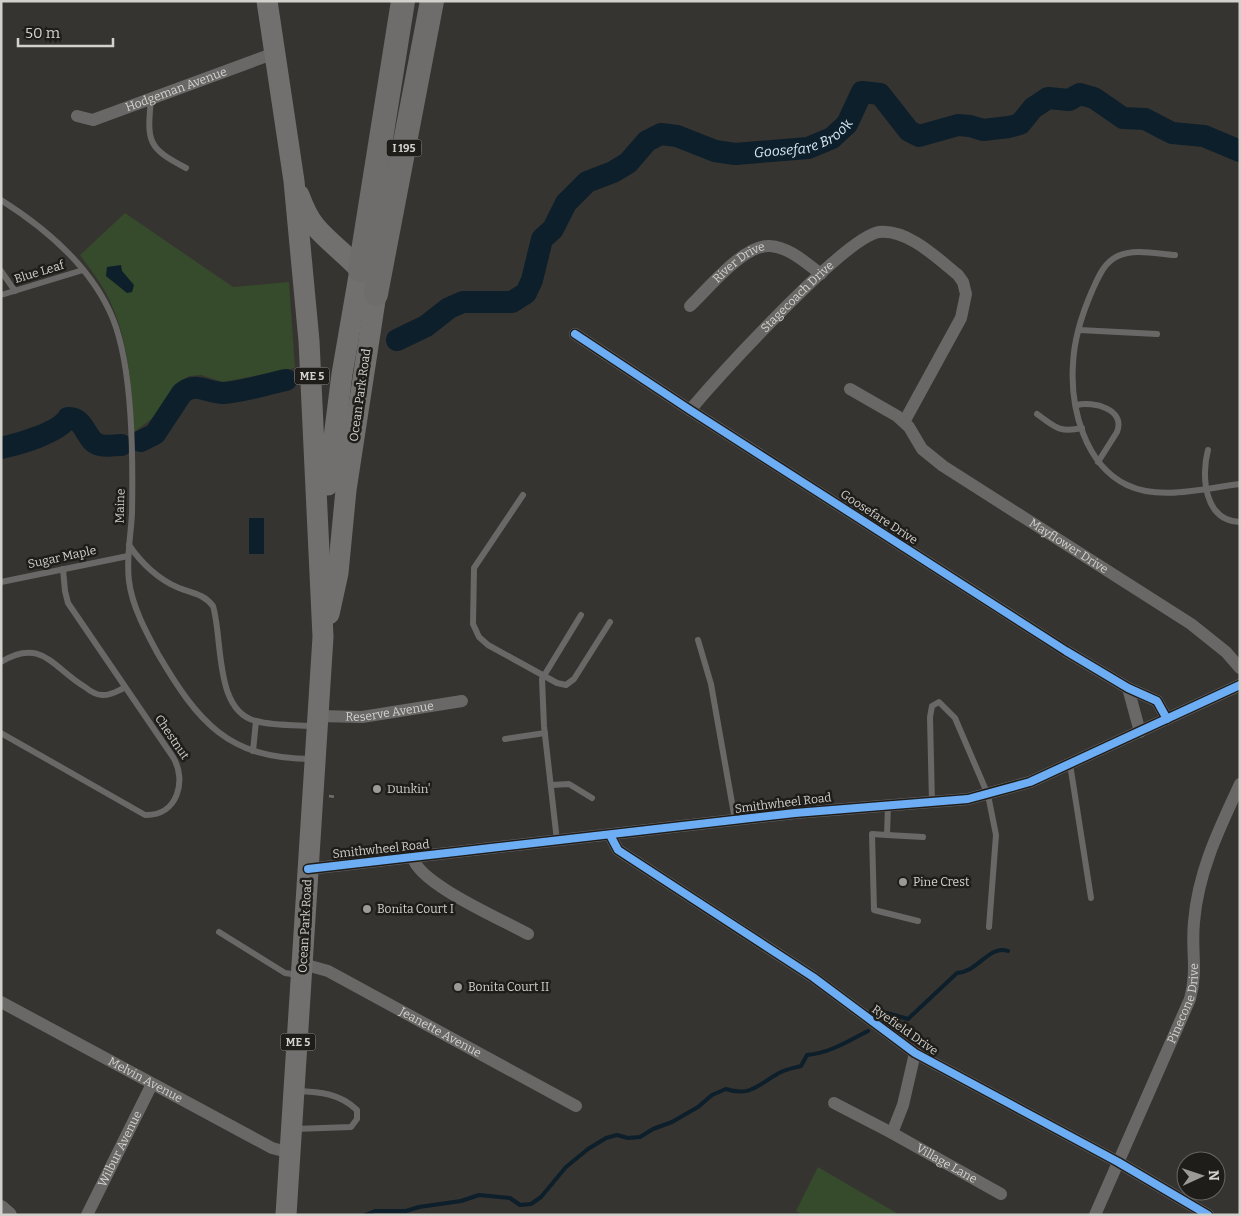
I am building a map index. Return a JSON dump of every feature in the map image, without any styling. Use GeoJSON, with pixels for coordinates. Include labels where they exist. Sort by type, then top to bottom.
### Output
{"type":"FeatureCollection","features":[{"type":"Feature","properties":{"kind":"highway","name":"I 195"},"geometry":{"type":"LineString","coordinates":[[360,270],[403,1]]}},
{"type":"Feature","properties":{"kind":"highway","name":"I 195"},"geometry":{"type":"LineString","coordinates":[[376,294],[432,1]]}},
{"type":"Feature","properties":{"kind":"main road","name":"Ocean Park Road"},"geometry":{"type":"LineString","coordinates":[[267,1],[294,181],[302,262],[313,391],[323,637],[286,1215]]}},
{"type":"Feature","properties":{"kind":"main road","name":"Ocean Park Road"},"geometry":{"type":"LineString","coordinates":[[294,181],[304,210],[333,245],[372,281],[376,294],[346,490],[338,573],[323,637]]}},
{"type":"Feature","properties":{"kind":"main road"},"geometry":{"type":"LineString","coordinates":[[302,262],[312,251],[333,245]]}},
{"type":"Feature","properties":{"kind":"main road"},"geometry":{"type":"LineString","coordinates":[[320,572],[336,418],[360,270]]}},
{"type":"Feature","properties":{"kind":"street","name":"Hodgeman Avenue"},"geometry":{"type":"LineString","coordinates":[[77,116],[93,120],[274,53]]}},
{"type":"Feature","properties":{"kind":"street","name":"Stagecoach Drive"},"geometry":{"type":"LineString","coordinates":[[690,410],[718,377],[821,274],[854,244],[879,232],[894,233],[907,238],[925,250],[958,275],[963,282],[966,294],[961,318],[904,422]]}},
{"type":"Feature","properties":{"kind":"street","name":"River Drive"},"geometry":{"type":"LineString","coordinates":[[690,306],[746,253],[757,247],[771,246],[783,250],[821,274]]}},
{"type":"Feature","properties":{"kind":"street","name":"Goosefare Drive"},"geometry":{"type":"LineString","coordinates":[[575,334],[1066,651],[1128,688],[1157,701],[1167,719]]}},
{"type":"Feature","properties":{"kind":"street","name":"Mayflower Drive"},"geometry":{"type":"LineString","coordinates":[[850,390],[888,409],[904,422],[922,449],[943,466],[1191,624],[1226,652],[1240,668]]}},
{"type":"Feature","properties":{"kind":"street","name":"Smithwheel Road"},"geometry":{"type":"LineString","coordinates":[[308,869],[735,820],[888,805],[952,802],[988,795],[1030,782],[1240,685]]}},
{"type":"Feature","properties":{"kind":"street"},"geometry":{"type":"LineString","coordinates":[[1128,688],[1140,732]]}},
{"type":"Feature","properties":{"kind":"street","name":"Reserve Avenue"},"geometry":{"type":"LineString","coordinates":[[318,721],[362,717],[462,701]]}},
{"type":"Feature","properties":{"kind":"street","name":"Pinecone Drive"},"geometry":{"type":"LineString","coordinates":[[1095,1215],[1190,999],[1196,974],[1194,924],[1202,877],[1212,844],[1240,784]]}},
{"type":"Feature","properties":{"kind":"street","name":"Ryefield Drive"},"geometry":{"type":"LineString","coordinates":[[610,835],[618,850],[813,977],[915,1053],[1118,1162],[1208,1215]]}},
{"type":"Feature","properties":{"kind":"street"},"geometry":{"type":"LineString","coordinates":[[413,857],[420,871],[436,884],[528,934]]}},
{"type":"Feature","properties":{"kind":"street","name":"Jeanette Avenue"},"geometry":{"type":"LineString","coordinates":[[303,970],[328,971],[576,1106]]}},
{"type":"Feature","properties":{"kind":"street","name":"Melvin Avenue"},"geometry":{"type":"LineString","coordinates":[[1,1002],[272,1148],[291,1153]]}},
{"type":"Feature","properties":{"kind":"street"},"geometry":{"type":"LineString","coordinates":[[892,1133],[903,1104],[915,1053]]}},
{"type":"Feature","properties":{"kind":"street","name":"Wilbur Avenue"},"geometry":{"type":"LineString","coordinates":[[87,1215],[152,1084]]}},
{"type":"Feature","properties":{"kind":"street","name":"Village Lane"},"geometry":{"type":"LineString","coordinates":[[834,1103],[1001,1194]]}},
{"type":"Feature","properties":{"kind":"street"},"geometry":{"type":"LineString","coordinates":[[1,1208],[10,1215]]}},
{"type":"Feature","properties":{"kind":"lane"},"geometry":{"type":"LineString","coordinates":[[151,98],[149,130],[152,141],[157,150],[164,156],[186,168]]}},
{"type":"Feature","properties":{"kind":"lane","name":"Maine"},"geometry":{"type":"LineString","coordinates":[[1,200],[44,228],[83,270],[110,312],[123,354],[132,461],[128,580],[144,626],[184,695],[214,729],[253,751],[279,758],[315,759]]}},
{"type":"Feature","properties":{"kind":"lane"},"geometry":{"type":"LineString","coordinates":[[1175,254],[1128,253],[1118,256],[1109,262],[1101,273],[1079,330],[1073,364],[1076,405],[1082,428],[1090,449],[1098,462],[1116,478],[1140,490],[1165,492],[1240,484]]}},
{"type":"Feature","properties":{"kind":"lane","name":"Blue Leaf"},"geometry":{"type":"LineString","coordinates":[[1,296],[83,270]]}},
{"type":"Feature","properties":{"kind":"lane"},"geometry":{"type":"LineString","coordinates":[[1,271],[15,291]]}},
{"type":"Feature","properties":{"kind":"lane"},"geometry":{"type":"LineString","coordinates":[[1079,330],[1157,334]]}},
{"type":"Feature","properties":{"kind":"lane"},"geometry":{"type":"LineString","coordinates":[[1076,405],[1092,403],[1107,409],[1117,418],[1118,432],[1098,462]]}},
{"type":"Feature","properties":{"kind":"lane"},"geometry":{"type":"LineString","coordinates":[[1037,414],[1058,429],[1067,431],[1082,428]]}},
{"type":"Feature","properties":{"kind":"lane"},"geometry":{"type":"LineString","coordinates":[[1208,450],[1204,464],[1211,506],[1229,519],[1240,522]]}},
{"type":"Feature","properties":{"kind":"lane"},"geometry":{"type":"LineString","coordinates":[[523,494],[474,568],[473,624],[483,641],[563,685],[570,683],[610,622]]}},
{"type":"Feature","properties":{"kind":"lane"},"geometry":{"type":"LineString","coordinates":[[129,545],[152,572],[177,587],[207,598],[213,606],[226,691],[237,710],[247,718],[256,721],[318,721]]}},
{"type":"Feature","properties":{"kind":"lane","name":"Sugar Maple"},"geometry":{"type":"LineString","coordinates":[[1,582],[128,556]]}},
{"type":"Feature","properties":{"kind":"lane","name":"Chestnut"},"geometry":{"type":"LineString","coordinates":[[1,733],[136,811],[152,815],[170,806],[180,786],[181,774],[173,756],[124,688],[68,603],[63,569]]}},
{"type":"Feature","properties":{"kind":"lane"},"geometry":{"type":"LineString","coordinates":[[557,841],[545,733],[542,693],[543,675],[581,615]]}},
{"type":"Feature","properties":{"kind":"lane"},"geometry":{"type":"LineString","coordinates":[[698,640],[711,684],[735,820]]}},
{"type":"Feature","properties":{"kind":"lane"},"geometry":{"type":"LineString","coordinates":[[1,662],[24,651],[35,652],[50,659],[80,684],[96,694],[112,694],[124,688]]}},
{"type":"Feature","properties":{"kind":"lane"},"geometry":{"type":"LineString","coordinates":[[932,803],[930,710],[936,703],[942,704],[955,718],[988,795],[996,835],[989,927]]}},
{"type":"Feature","properties":{"kind":"lane"},"geometry":{"type":"LineString","coordinates":[[253,751],[256,721]]}},
{"type":"Feature","properties":{"kind":"lane"},"geometry":{"type":"LineString","coordinates":[[505,739],[545,733]]}},
{"type":"Feature","properties":{"kind":"lane"},"geometry":{"type":"LineString","coordinates":[[1070,764],[1091,898]]}},
{"type":"Feature","properties":{"kind":"lane"},"geometry":{"type":"LineString","coordinates":[[552,785],[569,784],[592,798]]}},
{"type":"Feature","properties":{"kind":"lane"},"geometry":{"type":"LineString","coordinates":[[887,834],[888,805]]}},
{"type":"Feature","properties":{"kind":"lane"},"geometry":{"type":"LineString","coordinates":[[918,921],[874,910],[872,834],[923,837]]}},
{"type":"Feature","properties":{"kind":"lane"},"geometry":{"type":"LineString","coordinates":[[219,932],[285,973],[303,970]]}},
{"type":"Feature","properties":{"kind":"lane"},"geometry":{"type":"LineString","coordinates":[[293,1128],[351,1127],[357,1118],[357,1110],[347,1100],[327,1093],[295,1091]]}},
{"type":"Feature","properties":{"kind":"path"},"geometry":{"type":"LineString","coordinates":[[329,796],[336,797]]}},
{"type":"Feature","properties":{"kind":"green space"},"geometry":{"type":"Polygon","coordinates":[[[125,213],[233,287],[289,282],[295,368],[223,382],[201,375],[189,376],[179,382],[161,412],[134,432],[128,361],[120,327],[106,293],[80,255],[125,213]]]}},
{"type":"Feature","properties":{"kind":"green space"},"geometry":{"type":"Polygon","coordinates":[[[818,1167],[900,1215],[803,1215],[796,1211],[818,1167]]]}},
{"type":"Feature","properties":{"kind":"water"},"geometry":{"type":"Polygon","coordinates":[[[121,265],[122,271],[134,285],[132,292],[127,293],[106,276],[107,267],[121,265]]]}},
{"type":"Feature","properties":{"kind":"water"},"geometry":{"type":"Polygon","coordinates":[[[249,518],[264,518],[264,554],[249,554],[249,518]]]}},
{"type":"Feature","properties":{"kind":"waterway","name":"Goosefare Brook"},"geometry":{"type":"LineString","coordinates":[[397,340],[426,326],[449,308],[463,302],[512,302],[526,293],[532,280],[542,239],[553,229],[566,203],[587,182],[613,172],[628,163],[647,141],[661,134],[677,136],[715,151],[735,154],[808,148],[832,138],[847,124],[862,92],[880,94],[909,131],[919,136],[958,125],[983,130],[1009,127],[1020,124],[1033,108],[1048,98],[1069,100],[1080,94],[1094,98],[1123,118],[1145,119],[1172,133],[1204,136],[1240,151]]}},
{"type":"Feature","properties":{"kind":"waterway","name":"Goosefare Brook"},"geometry":{"type":"LineString","coordinates":[[141,441],[155,434],[182,393],[187,390],[197,388],[223,393],[246,390],[286,380]]}},
{"type":"Feature","properties":{"kind":"waterway","name":"Goosefare Brook"},"geometry":{"type":"LineString","coordinates":[[1,448],[47,433],[68,418],[78,421],[95,443],[105,446],[121,445]]}},
{"type":"Feature","properties":{"kind":"waterway"},"geometry":{"type":"LineString","coordinates":[[879,1015],[887,1013],[908,1019],[957,973],[971,968],[995,951],[1008,951]]}},
{"type":"Feature","properties":{"kind":"waterway"},"geometry":{"type":"LineString","coordinates":[[365,1215],[375,1211],[406,1211],[419,1207],[461,1201],[479,1195],[510,1198],[520,1205],[531,1204],[541,1197],[566,1167],[588,1149],[606,1138],[617,1135],[628,1138],[640,1137],[698,1107],[712,1095],[726,1089],[742,1092],[755,1088],[781,1072],[801,1066],[807,1055],[831,1049],[868,1031]]}},
{"type":"Feature","properties":{"kind":"cycle path"},"geometry":{"type":"LineString","coordinates":[[575,334],[1066,651],[1128,688],[1157,701],[1167,719]]}},
{"type":"Feature","properties":{"kind":"cycle path"},"geometry":{"type":"LineString","coordinates":[[308,869],[795,813],[968,799],[1030,782],[1240,685]]}},
{"type":"Feature","properties":{"kind":"cycle path"},"geometry":{"type":"LineString","coordinates":[[610,835],[618,850],[813,977],[915,1053],[1118,1162],[1208,1215]]}},
{"type":"Feature","properties":{"kind":"place","name":"Dunkin'"},"geometry":{"type":"Point","coordinates":[377,789]}},
{"type":"Feature","properties":{"kind":"place","name":"Pine Crest"},"geometry":{"type":"Point","coordinates":[903,882]}},
{"type":"Feature","properties":{"kind":"place","name":"Bonita Court I"},"geometry":{"type":"Point","coordinates":[367,909]}},
{"type":"Feature","properties":{"kind":"place","name":"Bonita Court II"},"geometry":{"type":"Point","coordinates":[458,987]}}]}
